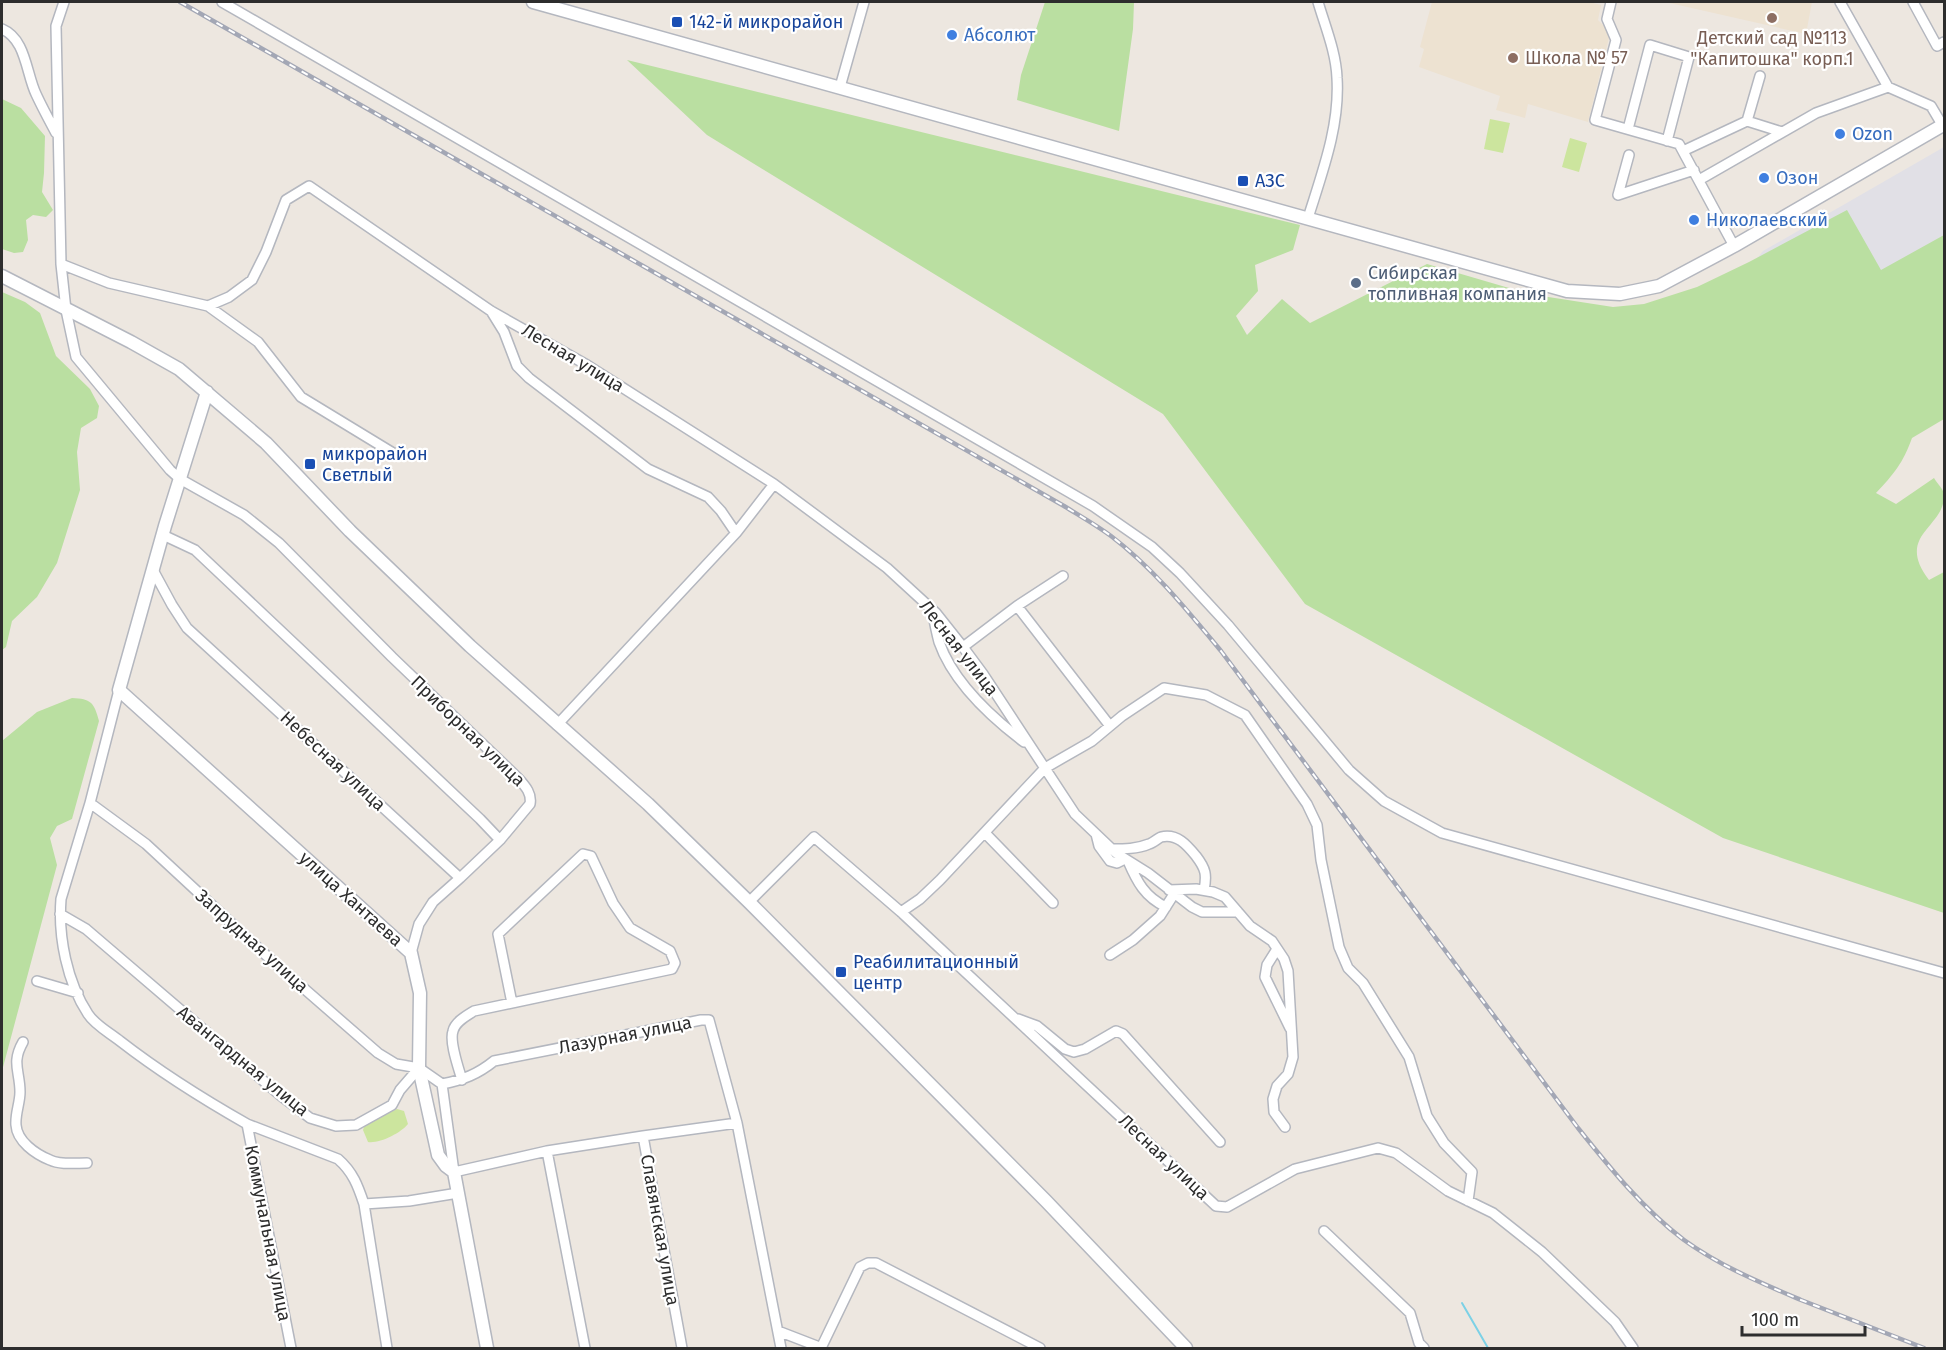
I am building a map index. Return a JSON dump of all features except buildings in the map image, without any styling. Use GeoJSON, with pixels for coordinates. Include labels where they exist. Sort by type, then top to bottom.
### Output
{"type":"FeatureCollection","features":[{"type":"Feature","properties":{"kind":"street"},"geometry":{"type":"LineString","coordinates":[[63,2],[56,26],[61,264],[66,310],[76,357],[180,479]]}},
{"type":"Feature","properties":{"kind":"street"},"geometry":{"type":"LineString","coordinates":[[222,2],[1093,506],[1152,547],[1180,573],[1228,625],[1349,770],[1384,801],[1442,833],[1944,973]]}},
{"type":"Feature","properties":{"kind":"street"},"geometry":{"type":"LineString","coordinates":[[533,2],[1567,291],[1620,294],[1659,286],[1734,246],[1944,125],[1931,106],[1888,87],[1840,2]]}},
{"type":"Feature","properties":{"kind":"street"},"geometry":{"type":"LineString","coordinates":[[840,87],[864,2]]}},
{"type":"Feature","properties":{"kind":"street"},"geometry":{"type":"LineString","coordinates":[[1308,218],[1333,135],[1337,101],[1338,76],[1318,2]]}},
{"type":"Feature","properties":{"kind":"street"},"geometry":{"type":"LineString","coordinates":[[1611,2],[1607,19],[1616,40],[1595,120],[1679,144],[1734,246]]}},
{"type":"Feature","properties":{"kind":"street"},"geometry":{"type":"LineString","coordinates":[[1912,2],[1937,46],[1944,42]]}},
{"type":"Feature","properties":{"kind":"street"},"geometry":{"type":"LineString","coordinates":[[2,29],[16,40],[35,93],[57,135]]}},
{"type":"Feature","properties":{"kind":"street"},"geometry":{"type":"LineString","coordinates":[[1628,129],[1650,45],[1689,57],[1666,141]]}},
{"type":"Feature","properties":{"kind":"street"},"geometry":{"type":"LineString","coordinates":[[1747,121],[1760,76]]}},
{"type":"Feature","properties":{"kind":"street"},"geometry":{"type":"LineString","coordinates":[[1699,180],[1816,113],[1888,87]]}},
{"type":"Feature","properties":{"kind":"street"},"geometry":{"type":"LineString","coordinates":[[1683,151],[1747,121],[1782,132]]}},
{"type":"Feature","properties":{"kind":"street"},"geometry":{"type":"LineString","coordinates":[[1629,155],[1618,195],[1694,170]]}},
{"type":"Feature","properties":{"kind":"street","name":"Лесная улица"},"geometry":{"type":"LineString","coordinates":[[208,306],[229,297],[252,280],[266,252],[286,200],[309,186],[491,311],[587,365],[774,484],[888,568],[932,609],[963,647],[1075,814],[1112,849],[1202,912],[1238,912]]}},
{"type":"Feature","properties":{"kind":"street"},"geometry":{"type":"LineString","coordinates":[[61,264],[109,283],[208,306],[258,342],[301,397],[393,453]]}},
{"type":"Feature","properties":{"kind":"street"},"geometry":{"type":"LineString","coordinates":[[2,276],[179,369],[266,443],[350,531],[470,646],[648,804],[749,902],[1046,1201],[1186,1348]]}},
{"type":"Feature","properties":{"kind":"street"},"geometry":{"type":"LineString","coordinates":[[491,311],[504,332],[517,366],[529,378],[648,469],[708,496],[736,533]]}},
{"type":"Feature","properties":{"kind":"street"},"geometry":{"type":"LineString","coordinates":[[207,392],[119,690],[90,803],[61,899],[60,914],[63,949],[78,993],[89,1016],[146,1061],[202,1099],[247,1124]]}},
{"type":"Feature","properties":{"kind":"street","name":"Приборная улица"},"geometry":{"type":"LineString","coordinates":[[180,479],[244,515],[279,543],[392,657],[518,778],[528,790],[531,798],[530,804],[500,840]]}},
{"type":"Feature","properties":{"kind":"street"},"geometry":{"type":"LineString","coordinates":[[557,725],[736,533],[774,484]]}},
{"type":"Feature","properties":{"kind":"street"},"geometry":{"type":"LineString","coordinates":[[163,535],[195,550],[500,840],[433,902],[419,924],[411,953]]}},
{"type":"Feature","properties":{"kind":"street","name":"Небесная улица"},"geometry":{"type":"LineString","coordinates":[[153,570],[187,628],[460,878]]}},
{"type":"Feature","properties":{"kind":"street"},"geometry":{"type":"LineString","coordinates":[[963,647],[1017,606],[1063,576]]}},
{"type":"Feature","properties":{"kind":"street"},"geometry":{"type":"LineString","coordinates":[[1017,606],[1110,726]]}},
{"type":"Feature","properties":{"kind":"street"},"geometry":{"type":"LineString","coordinates":[[932,609],[939,642],[959,678],[1004,727],[1031,747]]}},
{"type":"Feature","properties":{"kind":"street"},"geometry":{"type":"LineString","coordinates":[[901,912],[920,899],[1045,768],[1092,741],[1164,688],[1206,695],[1245,715],[1307,804],[1317,825],[1321,860],[1339,947],[1348,968],[1363,983],[1408,1057],[1427,1116],[1444,1143],[1472,1172],[1468,1201]]}},
{"type":"Feature","properties":{"kind":"street","name":"улица Хантаева"},"geometry":{"type":"LineString","coordinates":[[119,690],[411,953],[420,993],[419,1068],[438,1155],[454,1172]]}},
{"type":"Feature","properties":{"kind":"street","name":"Запрудная улица"},"geometry":{"type":"LineString","coordinates":[[90,803],[146,844],[269,958],[378,1053],[396,1064],[419,1068]]}},
{"type":"Feature","properties":{"kind":"street"},"geometry":{"type":"LineString","coordinates":[[985,832],[1053,903]]}},
{"type":"Feature","properties":{"kind":"street"},"geometry":{"type":"LineString","coordinates":[[1096,834],[1104,856],[1117,863],[1127,860],[1144,892],[1153,901],[1166,907]]}},
{"type":"Feature","properties":{"kind":"street"},"geometry":{"type":"LineString","coordinates":[[1112,849],[1133,849],[1161,837],[1172,836],[1184,842],[1205,867],[1207,876],[1204,890]]}},
{"type":"Feature","properties":{"kind":"street","name":"Лесная улица"},"geometry":{"type":"LineString","coordinates":[[749,902],[814,837],[901,912],[1216,1206],[1227,1207],[1295,1168],[1378,1148],[1396,1153],[1448,1191],[1493,1213],[1542,1252],[1615,1322],[1633,1348]]}},
{"type":"Feature","properties":{"kind":"street"},"geometry":{"type":"LineString","coordinates":[[462,1080],[452,1040],[453,1030],[460,1020],[474,1011],[512,1003],[672,969],[675,963],[670,951],[630,928],[613,903],[591,856],[583,854],[498,934],[512,1003]]}},
{"type":"Feature","properties":{"kind":"street"},"geometry":{"type":"LineString","coordinates":[[1110,955],[1133,940],[1160,916],[1171,892],[1213,891],[1224,897],[1250,926],[1272,941],[1284,959],[1288,971],[1293,1057],[1288,1074],[1277,1086],[1273,1099],[1274,1112],[1285,1127]]}},
{"type":"Feature","properties":{"kind":"street","name":"Авангардная улица"},"geometry":{"type":"LineString","coordinates":[[60,914],[86,929],[310,1118],[336,1126],[356,1125],[392,1105],[400,1090],[419,1068]]}},
{"type":"Feature","properties":{"kind":"street"},"geometry":{"type":"LineString","coordinates":[[1277,950],[1267,965],[1265,977],[1291,1030]]}},
{"type":"Feature","properties":{"kind":"street"},"geometry":{"type":"LineString","coordinates":[[37,981],[78,993]]}},
{"type":"Feature","properties":{"kind":"street"},"geometry":{"type":"LineString","coordinates":[[1011,1016],[1037,1026],[1065,1049],[1074,1052],[1085,1049],[1116,1031],[1124,1034],[1220,1142]]}},
{"type":"Feature","properties":{"kind":"street","name":"Лазурная улица"},"geometry":{"type":"LineString","coordinates":[[442,1084],[462,1080],[482,1072],[495,1061],[709,1020],[737,1123],[781,1348]]}},
{"type":"Feature","properties":{"kind":"street"},"geometry":{"type":"LineString","coordinates":[[23,1042],[15,1061],[20,1092],[15,1123],[18,1133],[24,1143],[51,1161],[87,1163]]}},
{"type":"Feature","properties":{"kind":"street"},"geometry":{"type":"LineString","coordinates":[[419,1068],[442,1084],[454,1172],[487,1348]]}},
{"type":"Feature","properties":{"kind":"street"},"geometry":{"type":"LineString","coordinates":[[643,1136],[737,1123]]}},
{"type":"Feature","properties":{"kind":"street","name":"Коммунальная улица"},"geometry":{"type":"LineString","coordinates":[[247,1124],[338,1160],[347,1167],[357,1182],[364,1204],[387,1348]]}},
{"type":"Feature","properties":{"kind":"street","name":"Коммунальная улица"},"geometry":{"type":"LineString","coordinates":[[247,1124],[291,1348]]}},
{"type":"Feature","properties":{"kind":"street","name":"Славянская улица"},"geometry":{"type":"LineString","coordinates":[[454,1172],[547,1151],[643,1136],[682,1348]]}},
{"type":"Feature","properties":{"kind":"street"},"geometry":{"type":"LineString","coordinates":[[547,1151],[585,1348]]}},
{"type":"Feature","properties":{"kind":"street"},"geometry":{"type":"LineString","coordinates":[[364,1204],[409,1201],[458,1193]]}},
{"type":"Feature","properties":{"kind":"street"},"geometry":{"type":"LineString","coordinates":[[1324,1231],[1410,1313],[1420,1347]]}},
{"type":"Feature","properties":{"kind":"street"},"geometry":{"type":"LineString","coordinates":[[778,1331],[821,1348],[860,1267],[868,1263],[876,1263],[1040,1348]]}},
{"type":"Feature","properties":{"kind":"shaded area","name":"Школа № 57"},"geometry":{"type":"Polygon","coordinates":[[[1432,2],[1589,2],[1601,5],[1598,20],[1606,28],[1609,38],[1588,122],[1528,104],[1525,118],[1496,110],[1500,96],[1419,67],[1424,49],[1420,47],[1432,2]]]}},
{"type":"Feature","properties":{"kind":"shaded area","name":"Детский сад №113 \"Капитошка\" корп.1"},"geometry":{"type":"Polygon","coordinates":[[[1665,2],[1812,2],[1806,34],[1665,2]]]}},
{"type":"Feature","properties":{"kind":"shaded area"},"geometry":{"type":"Polygon","coordinates":[[[1944,147],[1944,317],[1718,308],[1763,251],[1944,147]]]}},
{"type":"Feature","properties":{"kind":"green space"},"geometry":{"type":"Polygon","coordinates":[[[1045,2],[1134,2],[1133,29],[1119,131],[1017,100],[1021,75],[1045,2]]]}},
{"type":"Feature","properties":{"kind":"green space"},"geometry":{"type":"Polygon","coordinates":[[[627,60],[1300,225],[1293,250],[1255,265],[1258,291],[1236,316],[1247,335],[1282,299],[1310,323],[1427,264],[1529,294],[1613,307],[1644,304],[1697,287],[1847,210],[1881,270],[1944,235],[1944,419],[1912,438],[1897,468],[1876,493],[1896,504],[1934,478],[1944,494],[1938,515],[1924,532],[1917,552],[1920,564],[1929,580],[1944,572],[1944,913],[1723,838],[1305,604],[1163,414],[707,135],[627,60]]]}},
{"type":"Feature","properties":{"kind":"green space"},"geometry":{"type":"Polygon","coordinates":[[[2,99],[21,108],[45,136],[42,192],[53,210],[46,217],[33,215],[26,220],[28,240],[23,252],[14,253],[2,249],[2,99]]]}},
{"type":"Feature","properties":{"kind":"green space"},"geometry":{"type":"Polygon","coordinates":[[[1490,119],[1510,123],[1503,153],[1484,149],[1490,119]]]}},
{"type":"Feature","properties":{"kind":"green space"},"geometry":{"type":"Polygon","coordinates":[[[1570,138],[1587,143],[1579,172],[1562,167],[1570,138]]]}},
{"type":"Feature","properties":{"kind":"green space"},"geometry":{"type":"Polygon","coordinates":[[[2,292],[25,302],[40,313],[56,356],[90,389],[99,406],[97,418],[81,428],[77,452],[80,490],[57,563],[37,597],[12,621],[6,647],[2,650],[2,292]]]}},
{"type":"Feature","properties":{"kind":"green space"},"geometry":{"type":"Polygon","coordinates":[[[72,698],[84,699],[91,703],[99,721],[72,819],[57,826],[50,838],[57,865],[2,1071],[2,741],[37,712],[72,698]]]}},
{"type":"Feature","properties":{"kind":"green space"},"geometry":{"type":"Polygon","coordinates":[[[397,1109],[404,1111],[408,1124],[390,1137],[368,1142],[363,1130],[365,1124],[397,1109]]]}},
{"type":"Feature","properties":{"kind":"waterway"},"geometry":{"type":"LineString","coordinates":[[1462,1303],[1488,1348]]}},
{"type":"Feature","properties":{"kind":"railway"},"geometry":{"type":"LineString","coordinates":[[180,2],[1064,506],[1111,536],[1155,576],[1221,651],[1578,1128],[1641,1201],[1684,1240],[1726,1266],[1801,1300],[1924,1348]]}},
{"type":"Feature","properties":{"kind":"place","name":"Детский сад №113 \"Капитошка\" корп.1"},"geometry":{"type":"Point","coordinates":[1772,18]}},
{"type":"Feature","properties":{"kind":"place","name":"142-й микрорайон"},"geometry":{"type":"Point","coordinates":[677,22]}},
{"type":"Feature","properties":{"kind":"place","name":"Абсолют"},"geometry":{"type":"Point","coordinates":[952,35]}},
{"type":"Feature","properties":{"kind":"place","name":"Школа № 57"},"geometry":{"type":"Point","coordinates":[1513,58]}},
{"type":"Feature","properties":{"kind":"place","name":"Ozon"},"geometry":{"type":"Point","coordinates":[1840,134]}},
{"type":"Feature","properties":{"kind":"place","name":"Озон"},"geometry":{"type":"Point","coordinates":[1764,178]}},
{"type":"Feature","properties":{"kind":"place","name":"АЗС"},"geometry":{"type":"Point","coordinates":[1243,181]}},
{"type":"Feature","properties":{"kind":"place","name":"Николаевский"},"geometry":{"type":"Point","coordinates":[1694,220]}},
{"type":"Feature","properties":{"kind":"place","name":"Сибирская топливная компания"},"geometry":{"type":"Point","coordinates":[1356,283]}},
{"type":"Feature","properties":{"kind":"place","name":"микрорайон Светлый"},"geometry":{"type":"Point","coordinates":[310,464]}},
{"type":"Feature","properties":{"kind":"place","name":"Реабилитационный центр"},"geometry":{"type":"Point","coordinates":[841,972]}}]}
